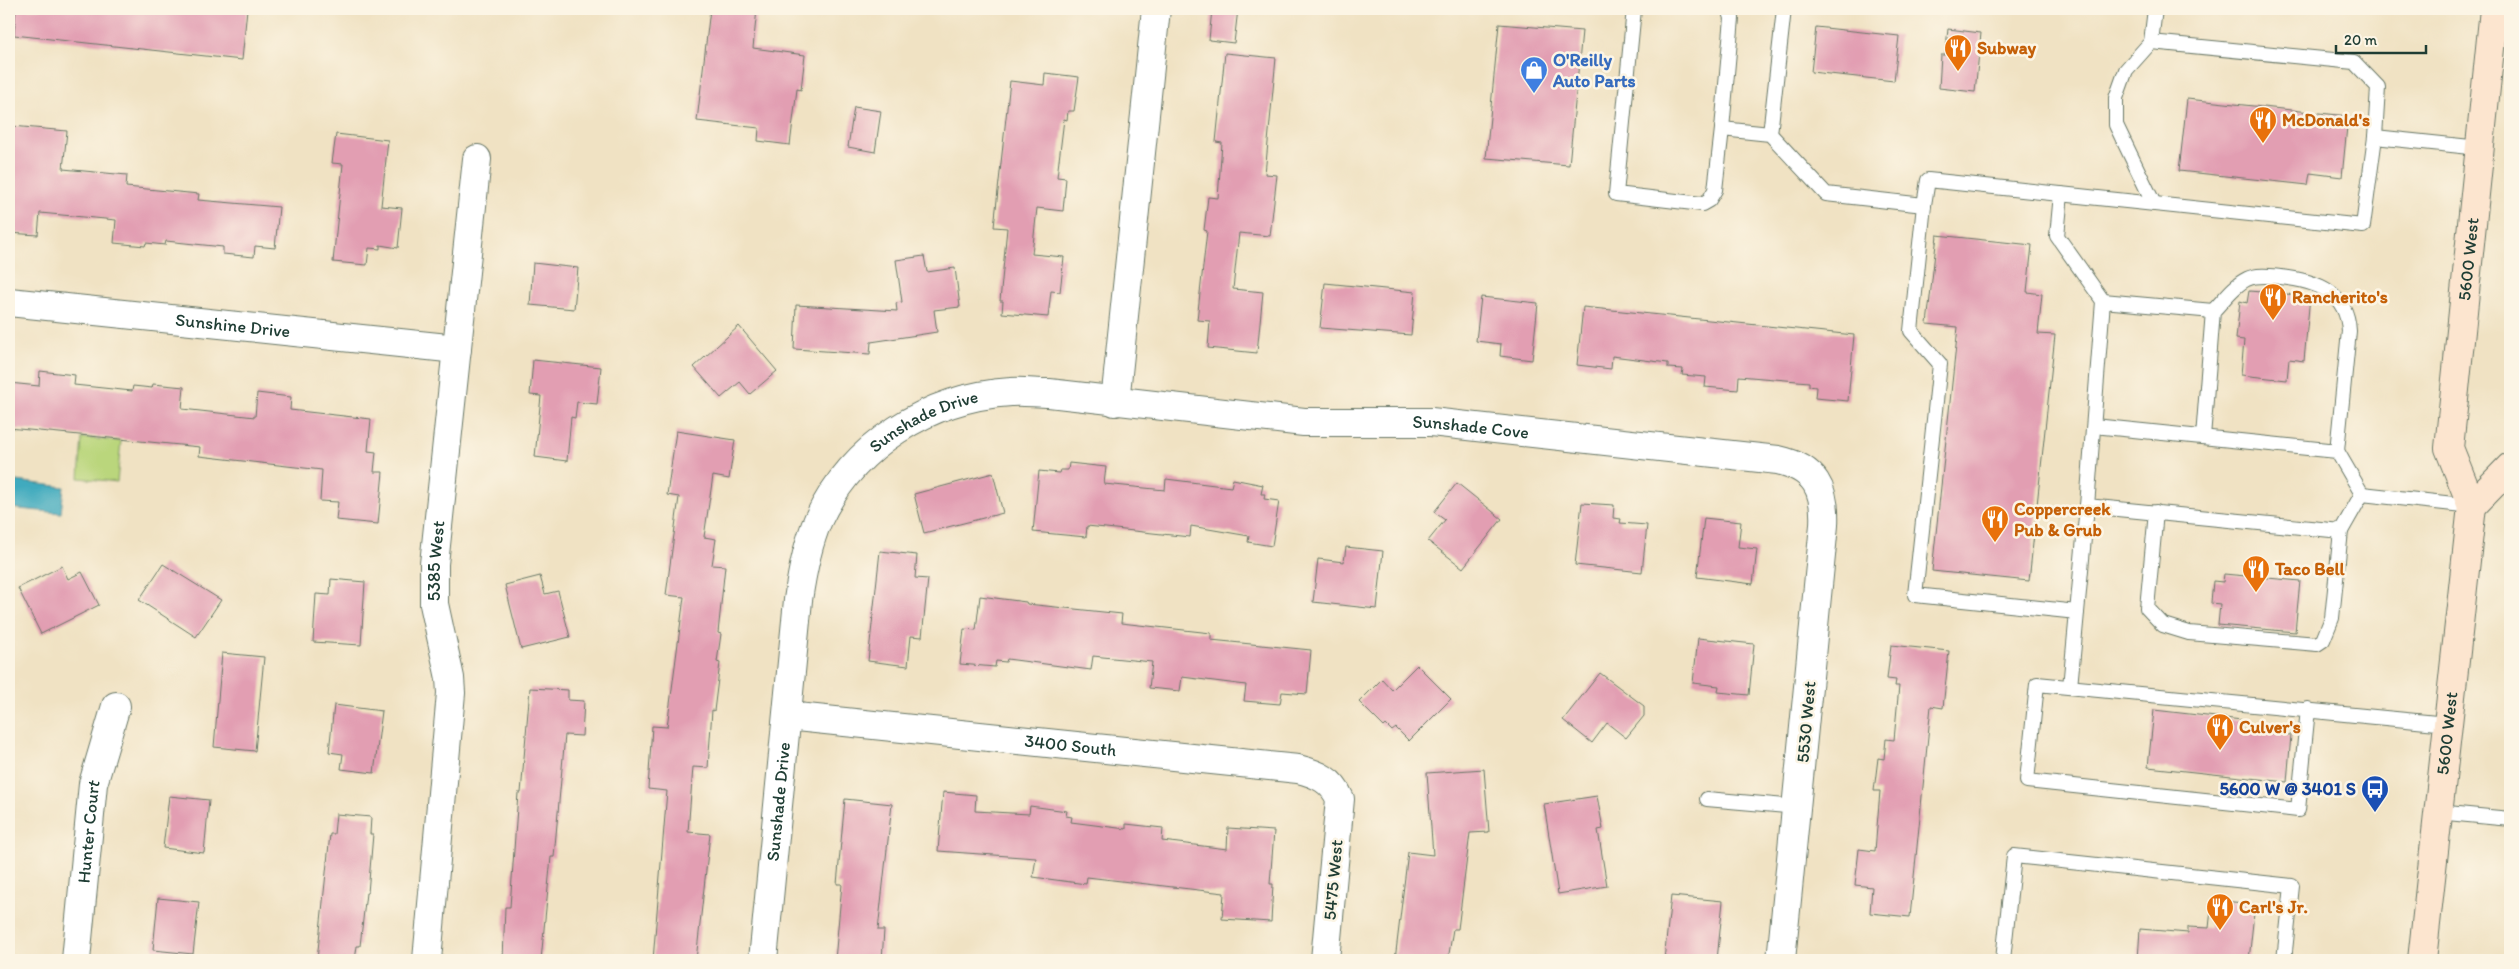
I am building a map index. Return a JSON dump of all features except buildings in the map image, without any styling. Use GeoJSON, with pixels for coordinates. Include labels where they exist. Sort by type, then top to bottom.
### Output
{"type":"FeatureCollection","features":[{"type":"Feature","properties":{"kind":"main road","name":"5600 West"},"geometry":{"type":"LineString","coordinates":[[2422,960],[2472,506],[2449,448],[2494,9]]}},
{"type":"Feature","properties":{"kind":"main road"},"geometry":{"type":"LineString","coordinates":[[2472,506],[2510,466]]}},
{"type":"Feature","properties":{"kind":"street"},"geometry":{"type":"LineString","coordinates":[[1115,402],[1156,9]]}},
{"type":"Feature","properties":{"kind":"street","name":"5385 West"},"geometry":{"type":"LineString","coordinates":[[427,960],[451,693],[450,678],[437,622],[433,586],[477,159]]}},
{"type":"Feature","properties":{"kind":"street","name":"Sunshine Drive"},"geometry":{"type":"LineString","coordinates":[[9,302],[457,349]]}},
{"type":"Feature","properties":{"kind":"street","name":"Sunshade Drive"},"geometry":{"type":"LineString","coordinates":[[763,960],[798,600],[809,545],[818,520],[834,493],[846,475],[873,446],[906,423],[941,407],[976,397],[1021,392],[1115,402]]}},
{"type":"Feature","properties":{"kind":"street","name":"Sunshade Cove"},"geometry":{"type":"LineString","coordinates":[[1115,402],[1312,423],[1431,422],[1778,460],[1803,468],[1818,485]]}},
{"type":"Feature","properties":{"kind":"street","name":"5530 West"},"geometry":{"type":"LineString","coordinates":[[1781,960],[1798,807],[1824,525],[1825,510],[1818,485]]}},
{"type":"Feature","properties":{"kind":"street","name":"Hunter Court"},"geometry":{"type":"LineString","coordinates":[[76,960],[93,784],[98,761],[116,706]]}},
{"type":"Feature","properties":{"kind":"street","name":"3400 South"},"geometry":{"type":"LineString","coordinates":[[787,716],[1298,769],[1325,779],[1335,787],[1340,800]]}},
{"type":"Feature","properties":{"kind":"street","name":"5475 West"},"geometry":{"type":"LineString","coordinates":[[1325,960],[1340,800]]}},
{"type":"Feature","properties":{"kind":"lane"},"geometry":{"type":"LineString","coordinates":[[1634,9],[1616,194],[1702,204],[1709,200],[1715,190],[1732,18],[1729,9]]}},
{"type":"Feature","properties":{"kind":"lane"},"geometry":{"type":"LineString","coordinates":[[2154,204],[2116,125],[2116,98],[2126,70],[2152,42],[2155,9]]}},
{"type":"Feature","properties":{"kind":"lane"},"geometry":{"type":"LineString","coordinates":[[1770,134],[1783,14]]}},
{"type":"Feature","properties":{"kind":"lane"},"geometry":{"type":"LineString","coordinates":[[2077,612],[1915,595],[1940,364],[1911,331],[1928,180],[2363,226],[2375,137],[2378,87],[2354,62],[2152,42]]}},
{"type":"Feature","properties":{"kind":"lane"},"geometry":{"type":"LineString","coordinates":[[1722,129],[1770,134],[1826,194],[1924,205]]}},
{"type":"Feature","properties":{"kind":"lane"},"geometry":{"type":"LineString","coordinates":[[2375,137],[2480,148]]}},
{"type":"Feature","properties":{"kind":"lane"},"geometry":{"type":"LineString","coordinates":[[2061,194],[2057,236],[2103,301],[2094,426],[2070,687]]}},
{"type":"Feature","properties":{"kind":"lane"},"geometry":{"type":"LineString","coordinates":[[2203,437],[2213,311],[2241,282],[2257,276],[2307,281],[2327,290],[2336,297],[2343,306],[2348,319],[2349,331],[2337,451],[2362,494]]}},
{"type":"Feature","properties":{"kind":"lane"},"geometry":{"type":"LineString","coordinates":[[2103,301],[2213,311]]}},
{"type":"Feature","properties":{"kind":"lane"},"geometry":{"type":"LineString","coordinates":[[2094,426],[2337,451]]}},
{"type":"Feature","properties":{"kind":"lane"},"geometry":{"type":"LineString","coordinates":[[2362,494],[2472,506]]}},
{"type":"Feature","properties":{"kind":"lane"},"geometry":{"type":"LineString","coordinates":[[2156,512],[2147,608],[2163,625],[2189,633],[2317,644],[2323,640],[2332,618],[2341,531],[2362,494]]}},
{"type":"Feature","properties":{"kind":"lane"},"geometry":{"type":"LineString","coordinates":[[2087,506],[2341,531]]}},
{"type":"Feature","properties":{"kind":"lane"},"geometry":{"type":"LineString","coordinates":[[2308,709],[2298,810],[2027,781],[2037,684],[2308,709],[2447,724]]}},
{"type":"Feature","properties":{"kind":"lane"},"geometry":{"type":"LineString","coordinates":[[1707,799],[1798,807]]}},
{"type":"Feature","properties":{"kind":"lane"},"geometry":{"type":"LineString","coordinates":[[2437,812],[2510,819]]}},
{"type":"Feature","properties":{"kind":"lane"},"geometry":{"type":"LineString","coordinates":[[2003,960],[2014,856],[2292,886],[2284,960]]}},
{"type":"Feature","properties":{"kind":"green space"},"geometry":{"type":"Polygon","coordinates":[[[82,438],[121,441],[117,482],[79,478],[82,438]]]}},
{"type":"Feature","properties":{"kind":"water"},"geometry":{"type":"Polygon","coordinates":[[[9,480],[64,487],[61,513],[9,508],[9,480]]]}},
{"type":"Feature","properties":{"kind":"place","name":"Subway"},"geometry":{"type":"Point","coordinates":[1958,72]}},
{"type":"Feature","properties":{"kind":"place","name":"O'Reilly Auto Parts"},"geometry":{"type":"Point","coordinates":[1534,94]}},
{"type":"Feature","properties":{"kind":"place","name":"McDonald's"},"geometry":{"type":"Point","coordinates":[2263,144]}},
{"type":"Feature","properties":{"kind":"place","name":"Rancherito's"},"geometry":{"type":"Point","coordinates":[2273,321]}},
{"type":"Feature","properties":{"kind":"place","name":"Coppercreek Pub & Grub"},"geometry":{"type":"Point","coordinates":[1995,543]}},
{"type":"Feature","properties":{"kind":"place","name":"Taco Bell"},"geometry":{"type":"Point","coordinates":[2256,593]}},
{"type":"Feature","properties":{"kind":"place","name":"Culver's"},"geometry":{"type":"Point","coordinates":[2220,751]}},
{"type":"Feature","properties":{"kind":"place","name":"5600 W @ 3401 S"},"geometry":{"type":"Point","coordinates":[2375,813]}},
{"type":"Feature","properties":{"kind":"place","name":"Carl's Jr."},"geometry":{"type":"Point","coordinates":[2220,931]}}]}
